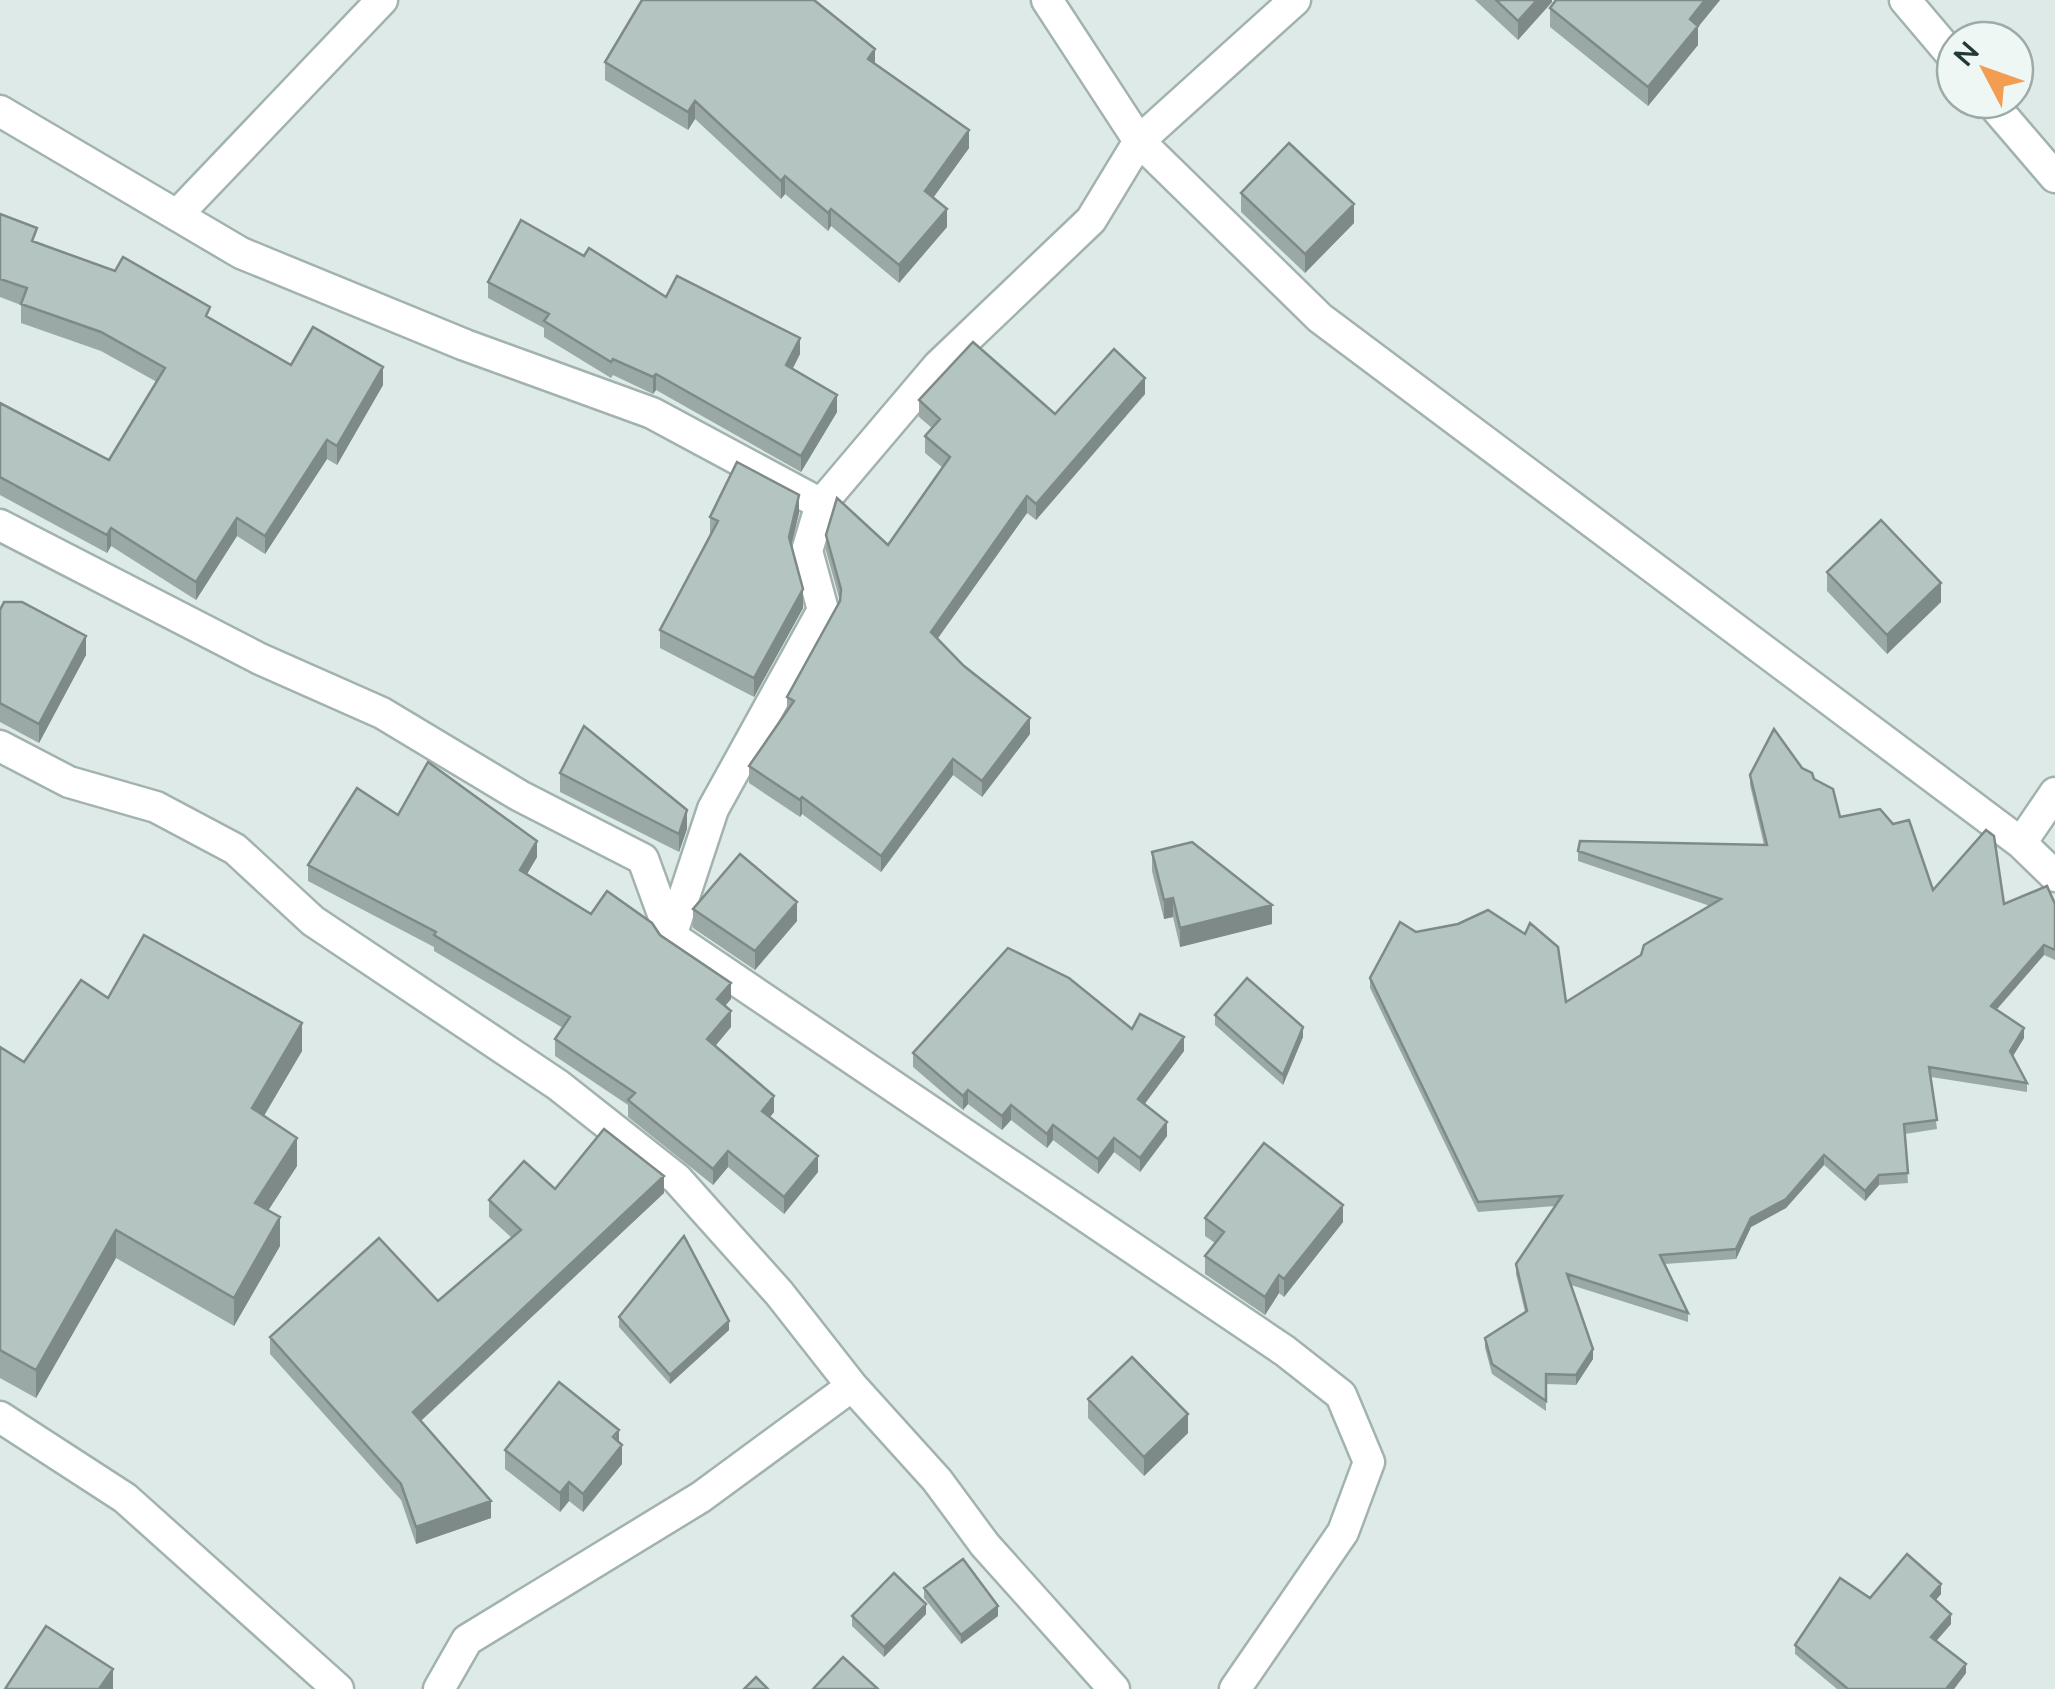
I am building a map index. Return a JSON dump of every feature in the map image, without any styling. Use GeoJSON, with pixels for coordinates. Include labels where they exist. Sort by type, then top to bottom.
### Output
{"type":"FeatureCollection","features":[{"type":"Feature","properties":{"kind":"street"},"geometry":{"type":"LineString","coordinates":[[177,215],[382,0]]}},
{"type":"Feature","properties":{"kind":"street"},"geometry":{"type":"LineString","coordinates":[[1047,0],[1138,141],[1320,318],[2021,843],[2055,876]]}},
{"type":"Feature","properties":{"kind":"street"},"geometry":{"type":"LineString","coordinates":[[671,936],[714,809],[823,610],[807,550],[822,504],[938,366],[1091,220],[1138,141],[1295,0]]}},
{"type":"Feature","properties":{"kind":"street"},"geometry":{"type":"LineString","coordinates":[[1904,0],[1935,36]]}},
{"type":"Feature","properties":{"kind":"street"},"geometry":{"type":"LineString","coordinates":[[0,111],[241,253],[465,345],[652,413],[822,504]]}},
{"type":"Feature","properties":{"kind":"street"},"geometry":{"type":"LineString","coordinates":[[2006,120],[2055,178]]}},
{"type":"Feature","properties":{"kind":"street"},"geometry":{"type":"LineString","coordinates":[[0,525],[260,658],[382,712],[520,796],[643,859],[671,936],[1285,1351],[1341,1395],[1369,1462],[1343,1532],[1234,1689]]}},
{"type":"Feature","properties":{"kind":"street"},"geometry":{"type":"LineString","coordinates":[[0,746],[69,782],[156,807],[235,849],[313,921],[558,1086],[677,1179],[937,1480],[985,1545],[1114,1689]]}},
{"type":"Feature","properties":{"kind":"street"},"geometry":{"type":"LineString","coordinates":[[2021,843],[2055,792]]}},
{"type":"Feature","properties":{"kind":"street"},"geometry":{"type":"LineString","coordinates":[[439,1689],[467,1640],[701,1497],[852,1386]]}},
{"type":"Feature","properties":{"kind":"street"},"geometry":{"type":"LineString","coordinates":[[0,1417],[125,1498],[338,1689]]}},
{"type":"Feature","properties":{"kind":"building"},"geometry":{"type":"Polygon","coordinates":[[[642,0],[814,0],[875,49],[868,59],[969,130],[925,191],[947,209],[899,265],[785,176],[781,181],[695,101],[688,112],[605,62],[642,0]]]}},
{"type":"Feature","properties":{"kind":"building"},"geometry":{"type":"Polygon","coordinates":[[[1496,0],[1537,0],[1518,21],[1496,0]]]}},
{"type":"Feature","properties":{"kind":"building"},"geometry":{"type":"Polygon","coordinates":[[[1556,0],[1705,0],[1690,19],[1698,26],[1648,87],[1550,8],[1556,0]]]}},
{"type":"Feature","properties":{"kind":"building"},"geometry":{"type":"Polygon","coordinates":[[[1289,143],[1354,204],[1305,254],[1241,193],[1289,143]]]}},
{"type":"Feature","properties":{"kind":"building"},"geometry":{"type":"Polygon","coordinates":[[[0,214],[37,228],[32,241],[115,271],[123,257],[210,307],[206,316],[291,365],[313,327],[383,367],[337,446],[327,440],[265,536],[237,518],[196,582],[111,528],[107,535],[0,477],[0,403],[109,460],[165,368],[101,332],[21,304],[27,288],[0,279],[0,214]]]}},
{"type":"Feature","properties":{"kind":"building"},"geometry":{"type":"Polygon","coordinates":[[[521,220],[584,256],[589,248],[666,297],[677,276],[800,338],[786,365],[837,395],[801,456],[656,374],[653,377],[613,359],[611,362],[544,321],[549,314],[488,282],[521,220]]]}},
{"type":"Feature","properties":{"kind":"building"},"geometry":{"type":"Polygon","coordinates":[[[973,342],[1055,414],[1114,349],[1145,378],[1036,504],[1027,496],[931,632],[964,666],[1030,718],[982,781],[953,759],[881,856],[802,797],[800,800],[749,766],[794,701],[787,697],[840,601],[841,589],[826,535],[837,498],[888,545],[950,457],[925,436],[940,419],[919,400],[973,342]]]}},
{"type":"Feature","properties":{"kind":"building"},"geometry":{"type":"Polygon","coordinates":[[[737,462],[799,495],[789,537],[803,589],[754,678],[660,630],[718,521],[710,517],[737,462]]]}},
{"type":"Feature","properties":{"kind":"building"},"geometry":{"type":"Polygon","coordinates":[[[1881,520],[1941,583],[1887,635],[1827,572],[1881,520]]]}},
{"type":"Feature","properties":{"kind":"building"},"geometry":{"type":"Polygon","coordinates":[[[4,602],[22,602],[86,636],[39,724],[0,703],[0,610],[4,602]]]}},
{"type":"Feature","properties":{"kind":"building"},"geometry":{"type":"Polygon","coordinates":[[[584,726],[687,810],[679,834],[560,773],[584,726]]]}},
{"type":"Feature","properties":{"kind":"building"},"geometry":{"type":"Polygon","coordinates":[[[1774,729],[1802,768],[1833,789],[1840,817],[1880,809],[1893,824],[1909,820],[1933,890],[1986,830],[1994,836],[2004,904],[2047,886],[2055,904],[2055,950],[2044,945],[1991,1006],[2024,1028],[2010,1051],[2027,1083],[1929,1067],[1937,1120],[1904,1124],[1908,1173],[1879,1175],[1865,1191],[1824,1155],[1786,1199],[1751,1218],[1736,1249],[1660,1255],[1688,1313],[1567,1274],[1593,1349],[1576,1375],[1546,1374],[1546,1401],[1492,1364],[1485,1338],[1527,1311],[1516,1264],[1562,1196],[1478,1202],[1370,978],[1400,922],[1416,932],[1458,924],[1488,910],[1525,934],[1530,923],[1558,947],[1566,1002],[1641,955],[1644,945],[1721,899],[1578,851],[1580,841],[1767,845],[1750,775],[1774,729]]]}},
{"type":"Feature","properties":{"kind":"building"},"geometry":{"type":"Polygon","coordinates":[[[428,762],[537,841],[520,870],[591,914],[607,891],[652,923],[660,935],[731,983],[717,999],[731,1011],[707,1039],[774,1096],[762,1111],[818,1156],[784,1197],[728,1151],[713,1169],[628,1100],[635,1093],[555,1039],[570,1017],[434,935],[436,932],[308,865],[357,788],[398,815],[428,762]]]}},
{"type":"Feature","properties":{"kind":"building"},"geometry":{"type":"Polygon","coordinates":[[[1192,842],[1272,905],[1180,928],[1173,898],[1164,900],[1152,852],[1192,842]]]}},
{"type":"Feature","properties":{"kind":"building"},"geometry":{"type":"Polygon","coordinates":[[[740,854],[797,902],[755,951],[693,909],[740,854]]]}},
{"type":"Feature","properties":{"kind":"building"},"geometry":{"type":"Polygon","coordinates":[[[144,935],[302,1023],[252,1108],[297,1138],[255,1203],[280,1217],[234,1298],[116,1230],[36,1370],[0,1350],[0,1047],[24,1062],[81,980],[108,998],[144,935]]]}},
{"type":"Feature","properties":{"kind":"building"},"geometry":{"type":"Polygon","coordinates":[[[1008,948],[1069,978],[1132,1029],[1140,1014],[1184,1037],[1138,1099],[1167,1122],[1140,1158],[1114,1138],[1098,1159],[1053,1125],[1047,1134],[1011,1105],[1002,1116],[968,1090],[963,1096],[913,1053],[1008,948]]]}},
{"type":"Feature","properties":{"kind":"building"},"geometry":{"type":"Polygon","coordinates":[[[1247,978],[1303,1027],[1283,1075],[1215,1015],[1247,978]]]}},
{"type":"Feature","properties":{"kind":"building"},"geometry":{"type":"Polygon","coordinates":[[[604,1129],[664,1176],[413,1412],[491,1501],[416,1527],[401,1484],[270,1337],[379,1238],[438,1301],[521,1230],[489,1200],[524,1161],[555,1189],[604,1129]]]}},
{"type":"Feature","properties":{"kind":"building"},"geometry":{"type":"Polygon","coordinates":[[[1264,1143],[1343,1205],[1284,1279],[1279,1275],[1265,1297],[1205,1256],[1224,1232],[1205,1218],[1264,1143]]]}},
{"type":"Feature","properties":{"kind":"building"},"geometry":{"type":"Polygon","coordinates":[[[684,1236],[729,1321],[670,1375],[619,1317],[684,1236]]]}},
{"type":"Feature","properties":{"kind":"building"},"geometry":{"type":"Polygon","coordinates":[[[1132,1357],[1188,1414],[1144,1457],[1088,1399],[1132,1357]]]}},
{"type":"Feature","properties":{"kind":"building"},"geometry":{"type":"Polygon","coordinates":[[[559,1382],[619,1430],[613,1437],[622,1445],[583,1494],[569,1482],[560,1493],[505,1450],[559,1382]]]}},
{"type":"Feature","properties":{"kind":"building"},"geometry":{"type":"Polygon","coordinates":[[[1907,1554],[1941,1584],[1931,1596],[1951,1614],[1931,1637],[1966,1664],[1946,1689],[1848,1689],[1795,1645],[1840,1578],[1870,1598],[1907,1554]]]}},
{"type":"Feature","properties":{"kind":"building"},"geometry":{"type":"Polygon","coordinates":[[[963,1559],[998,1606],[961,1635],[924,1588],[963,1559]]]}},
{"type":"Feature","properties":{"kind":"building"},"geometry":{"type":"Polygon","coordinates":[[[894,1573],[926,1604],[884,1647],[852,1616],[894,1573]]]}},
{"type":"Feature","properties":{"kind":"building"},"geometry":{"type":"Polygon","coordinates":[[[46,1626],[113,1669],[99,1689],[5,1689],[46,1626]]]}},
{"type":"Feature","properties":{"kind":"building"},"geometry":{"type":"Polygon","coordinates":[[[843,1657],[878,1689],[813,1689],[843,1657]]]}},
{"type":"Feature","properties":{"kind":"building"},"geometry":{"type":"Polygon","coordinates":[[[756,1677],[768,1689],[744,1689],[756,1677]]]}}]}
